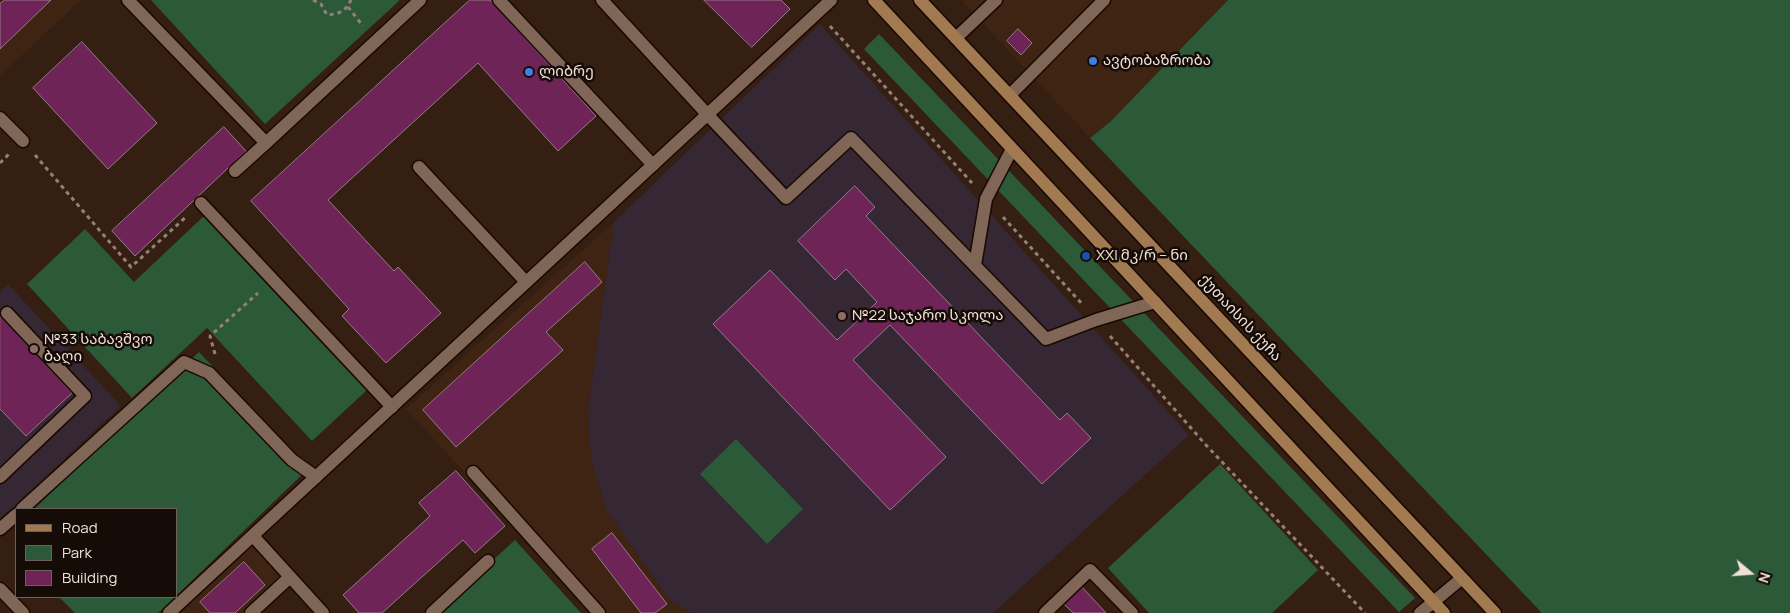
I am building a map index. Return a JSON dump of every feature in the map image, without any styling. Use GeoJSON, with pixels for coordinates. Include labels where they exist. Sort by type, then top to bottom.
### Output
{"type":"FeatureCollection","features":[{"type":"Feature","properties":{"kind":"street"},"geometry":{"type":"LineString","coordinates":[[128,0],[266,142]]}},
{"type":"Feature","properties":{"kind":"street"},"geometry":{"type":"LineString","coordinates":[[235,171],[420,0]]}},
{"type":"Feature","properties":{"kind":"street"},"geometry":{"type":"LineString","coordinates":[[499,0],[653,165]]}},
{"type":"Feature","properties":{"kind":"street"},"geometry":{"type":"LineString","coordinates":[[602,0],[786,198],[851,138],[1046,339],[1096,320],[1155,302]]}},
{"type":"Feature","properties":{"kind":"street"},"geometry":{"type":"LineString","coordinates":[[170,613],[831,0]]}},
{"type":"Feature","properties":{"kind":"street"},"geometry":{"type":"LineString","coordinates":[[874,0],[1444,613]]}},
{"type":"Feature","properties":{"kind":"street","name":"ქუთაისის ქუჩა"},"geometry":{"type":"LineString","coordinates":[[920,0],[1495,613]]}},
{"type":"Feature","properties":{"kind":"street"},"geometry":{"type":"LineString","coordinates":[[956,38],[996,0]]}},
{"type":"Feature","properties":{"kind":"street"},"geometry":{"type":"LineString","coordinates":[[1090,14],[1091,0]]}},
{"type":"Feature","properties":{"kind":"street"},"geometry":{"type":"LineString","coordinates":[[1010,95],[1104,0]]}},
{"type":"Feature","properties":{"kind":"street"},"geometry":{"type":"LineString","coordinates":[[0,118],[23,141]]}},
{"type":"Feature","properties":{"kind":"street"},"geometry":{"type":"LineString","coordinates":[[975,265],[986,198],[1012,149]]}},
{"type":"Feature","properties":{"kind":"street"},"geometry":{"type":"LineString","coordinates":[[419,167],[526,282]]}},
{"type":"Feature","properties":{"kind":"street"},"geometry":{"type":"LineString","coordinates":[[201,203],[392,407]]}},
{"type":"Feature","properties":{"kind":"street"},"geometry":{"type":"LineString","coordinates":[[0,477],[85,396],[7,313]]}},
{"type":"Feature","properties":{"kind":"street"},"geometry":{"type":"LineString","coordinates":[[23,508],[184,362],[209,373],[292,460],[316,477]]}},
{"type":"Feature","properties":{"kind":"street"},"geometry":{"type":"LineString","coordinates":[[473,472],[599,613]]}},
{"type":"Feature","properties":{"kind":"street"},"geometry":{"type":"LineString","coordinates":[[0,530],[15,516]]}},
{"type":"Feature","properties":{"kind":"street"},"geometry":{"type":"LineString","coordinates":[[253,536],[323,613]]}},
{"type":"Feature","properties":{"kind":"street"},"geometry":{"type":"LineString","coordinates":[[432,613],[488,561]]}},
{"type":"Feature","properties":{"kind":"street"},"geometry":{"type":"LineString","coordinates":[[1044,613],[1090,570],[1132,613]]}},
{"type":"Feature","properties":{"kind":"street"},"geometry":{"type":"LineString","coordinates":[[250,613],[290,577]]}},
{"type":"Feature","properties":{"kind":"street"},"geometry":{"type":"LineString","coordinates":[[1420,613],[1461,578]]}},
{"type":"Feature","properties":{"kind":"street"},"geometry":{"type":"LineString","coordinates":[[0,588],[22,613]]}},
{"type":"Feature","properties":{"kind":"path"},"geometry":{"type":"LineString","coordinates":[[313,0],[321,4],[327,15],[339,14],[348,7],[351,0]]}},
{"type":"Feature","properties":{"kind":"path"},"geometry":{"type":"LineString","coordinates":[[23,141],[131,267],[201,203]]}},
{"type":"Feature","properties":{"kind":"path"},"geometry":{"type":"LineString","coordinates":[[209,373],[218,364],[210,336],[273,279]]}},
{"type":"Feature","properties":{"kind":"shaded area"},"geometry":{"type":"Polygon","coordinates":[[[0,0],[81,0],[0,76],[0,0]]]}},
{"type":"Feature","properties":{"kind":"shaded area","name":"ავტობაზრობა"},"geometry":{"type":"Polygon","coordinates":[[[961,0],[1228,0],[1110,122],[1090,138],[961,0]]]}},
{"type":"Feature","properties":{"kind":"shaded area","name":"№22 საჯარო სკოლა"},"geometry":{"type":"Polygon","coordinates":[[[820,24],[1189,435],[993,613],[691,613],[670,600],[606,509],[591,459],[588,411],[614,222],[820,24]]]}},
{"type":"Feature","properties":{"kind":"shaded area"},"geometry":{"type":"Polygon","coordinates":[[[614,222],[588,411],[591,459],[670,600],[691,613],[593,613],[406,409],[614,222]]]}},
{"type":"Feature","properties":{"kind":"shaded area","name":"№33 საბავშვო ბაღი"},"geometry":{"type":"Polygon","coordinates":[[[8,284],[121,406],[0,519],[0,292],[8,284]]]}},
{"type":"Feature","properties":{"kind":"shaded area"},"geometry":{"type":"Polygon","coordinates":[[[255,542],[286,576],[246,613],[177,613],[255,542]]]}},
{"type":"Feature","properties":{"kind":"green space"},"geometry":{"type":"Polygon","coordinates":[[[151,0],[399,0],[399,1],[265,124],[151,0]]]}},
{"type":"Feature","properties":{"kind":"green space"},"geometry":{"type":"Polygon","coordinates":[[[1228,0],[1790,0],[1790,613],[1542,613],[1090,138],[1110,122],[1228,0]]]}},
{"type":"Feature","properties":{"kind":"green space"},"geometry":{"type":"Polygon","coordinates":[[[879,34],[1415,598],[1399,612],[864,49],[879,34]]]}},
{"type":"Feature","properties":{"kind":"green space"},"geometry":{"type":"Polygon","coordinates":[[[205,215],[367,390],[312,441],[207,328],[132,398],[27,284],[85,229],[134,282],[205,215]]]}},
{"type":"Feature","properties":{"kind":"green space"},"geometry":{"type":"Polygon","coordinates":[[[199,352],[309,468],[178,594],[178,508],[35,508],[199,352]]]}},
{"type":"Feature","properties":{"kind":"green space"},"geometry":{"type":"Polygon","coordinates":[[[736,439],[803,509],[767,544],[700,474],[736,439]]]}},
{"type":"Feature","properties":{"kind":"green space"},"geometry":{"type":"Polygon","coordinates":[[[1220,464],[1318,570],[1272,613],[1149,613],[1108,568],[1220,464]]]}},
{"type":"Feature","properties":{"kind":"green space"},"geometry":{"type":"Polygon","coordinates":[[[515,540],[581,613],[435,613],[515,540]]]}},
{"type":"Feature","properties":{"kind":"green space"},"geometry":{"type":"Polygon","coordinates":[[[60,598],[174,598],[158,613],[75,613],[60,598]]]}},
{"type":"Feature","properties":{"kind":"building"},"geometry":{"type":"Polygon","coordinates":[[[5,0],[51,0],[0,49],[0,4],[5,0]]]}},
{"type":"Feature","properties":{"kind":"building"},"geometry":{"type":"Polygon","coordinates":[[[470,0],[490,0],[596,116],[558,151],[478,63],[328,200],[394,271],[398,267],[441,313],[386,363],[342,316],[349,309],[251,201],[470,0]]]}},
{"type":"Feature","properties":{"kind":"building"},"geometry":{"type":"Polygon","coordinates":[[[704,0],[781,0],[790,9],[752,47],[704,0]]]}},
{"type":"Feature","properties":{"kind":"building"},"geometry":{"type":"Polygon","coordinates":[[[1018,29],[1032,43],[1021,55],[1007,41],[1018,29]]]}},
{"type":"Feature","properties":{"kind":"building"},"geometry":{"type":"Polygon","coordinates":[[[82,42],[157,123],[108,169],[33,88],[82,42]]]}},
{"type":"Feature","properties":{"kind":"building"},"geometry":{"type":"Polygon","coordinates":[[[224,127],[246,151],[135,256],[112,231],[224,127]]]}},
{"type":"Feature","properties":{"kind":"building"},"geometry":{"type":"Polygon","coordinates":[[[855,186],[875,207],[866,216],[1060,420],[1067,413],[1091,438],[1042,484],[890,325],[853,360],[946,457],[890,510],[713,324],[770,270],[837,340],[877,302],[846,269],[835,280],[798,241],[855,186]]]}},
{"type":"Feature","properties":{"kind":"building"},"geometry":{"type":"Polygon","coordinates":[[[585,262],[602,282],[546,332],[563,350],[456,447],[423,410],[585,262]]]}},
{"type":"Feature","properties":{"kind":"building"},"geometry":{"type":"Polygon","coordinates":[[[0,316],[72,393],[26,436],[0,409],[0,316]]]}},
{"type":"Feature","properties":{"kind":"building"},"geometry":{"type":"Polygon","coordinates":[[[456,471],[505,526],[475,553],[463,540],[382,613],[359,613],[343,595],[430,516],[419,503],[456,471]]]}},
{"type":"Feature","properties":{"kind":"building"},"geometry":{"type":"Polygon","coordinates":[[[612,533],[667,604],[655,613],[641,613],[592,549],[612,533]]]}},
{"type":"Feature","properties":{"kind":"building"},"geometry":{"type":"Polygon","coordinates":[[[244,562],[265,585],[235,613],[210,613],[200,602],[244,562]]]}},
{"type":"Feature","properties":{"kind":"building"},"geometry":{"type":"Polygon","coordinates":[[[1082,587],[1106,613],[1073,613],[1064,604],[1082,587]]]}},
{"type":"Feature","properties":{"kind":"place","name":"ავტობაზრობა"},"geometry":{"type":"Point","coordinates":[1093,61]}},
{"type":"Feature","properties":{"kind":"place","name":"ლიბრე"},"geometry":{"type":"Point","coordinates":[529,72]}},
{"type":"Feature","properties":{"kind":"place","name":"XXI მკ/რ – ნი"},"geometry":{"type":"Point","coordinates":[1086,256]}},
{"type":"Feature","properties":{"kind":"place","name":"№22 საჯარო სკოლა"},"geometry":{"type":"Point","coordinates":[842,316]}},
{"type":"Feature","properties":{"kind":"place","name":"№33 საბავშვო ბაღი"},"geometry":{"type":"Point","coordinates":[34,349]}}]}
